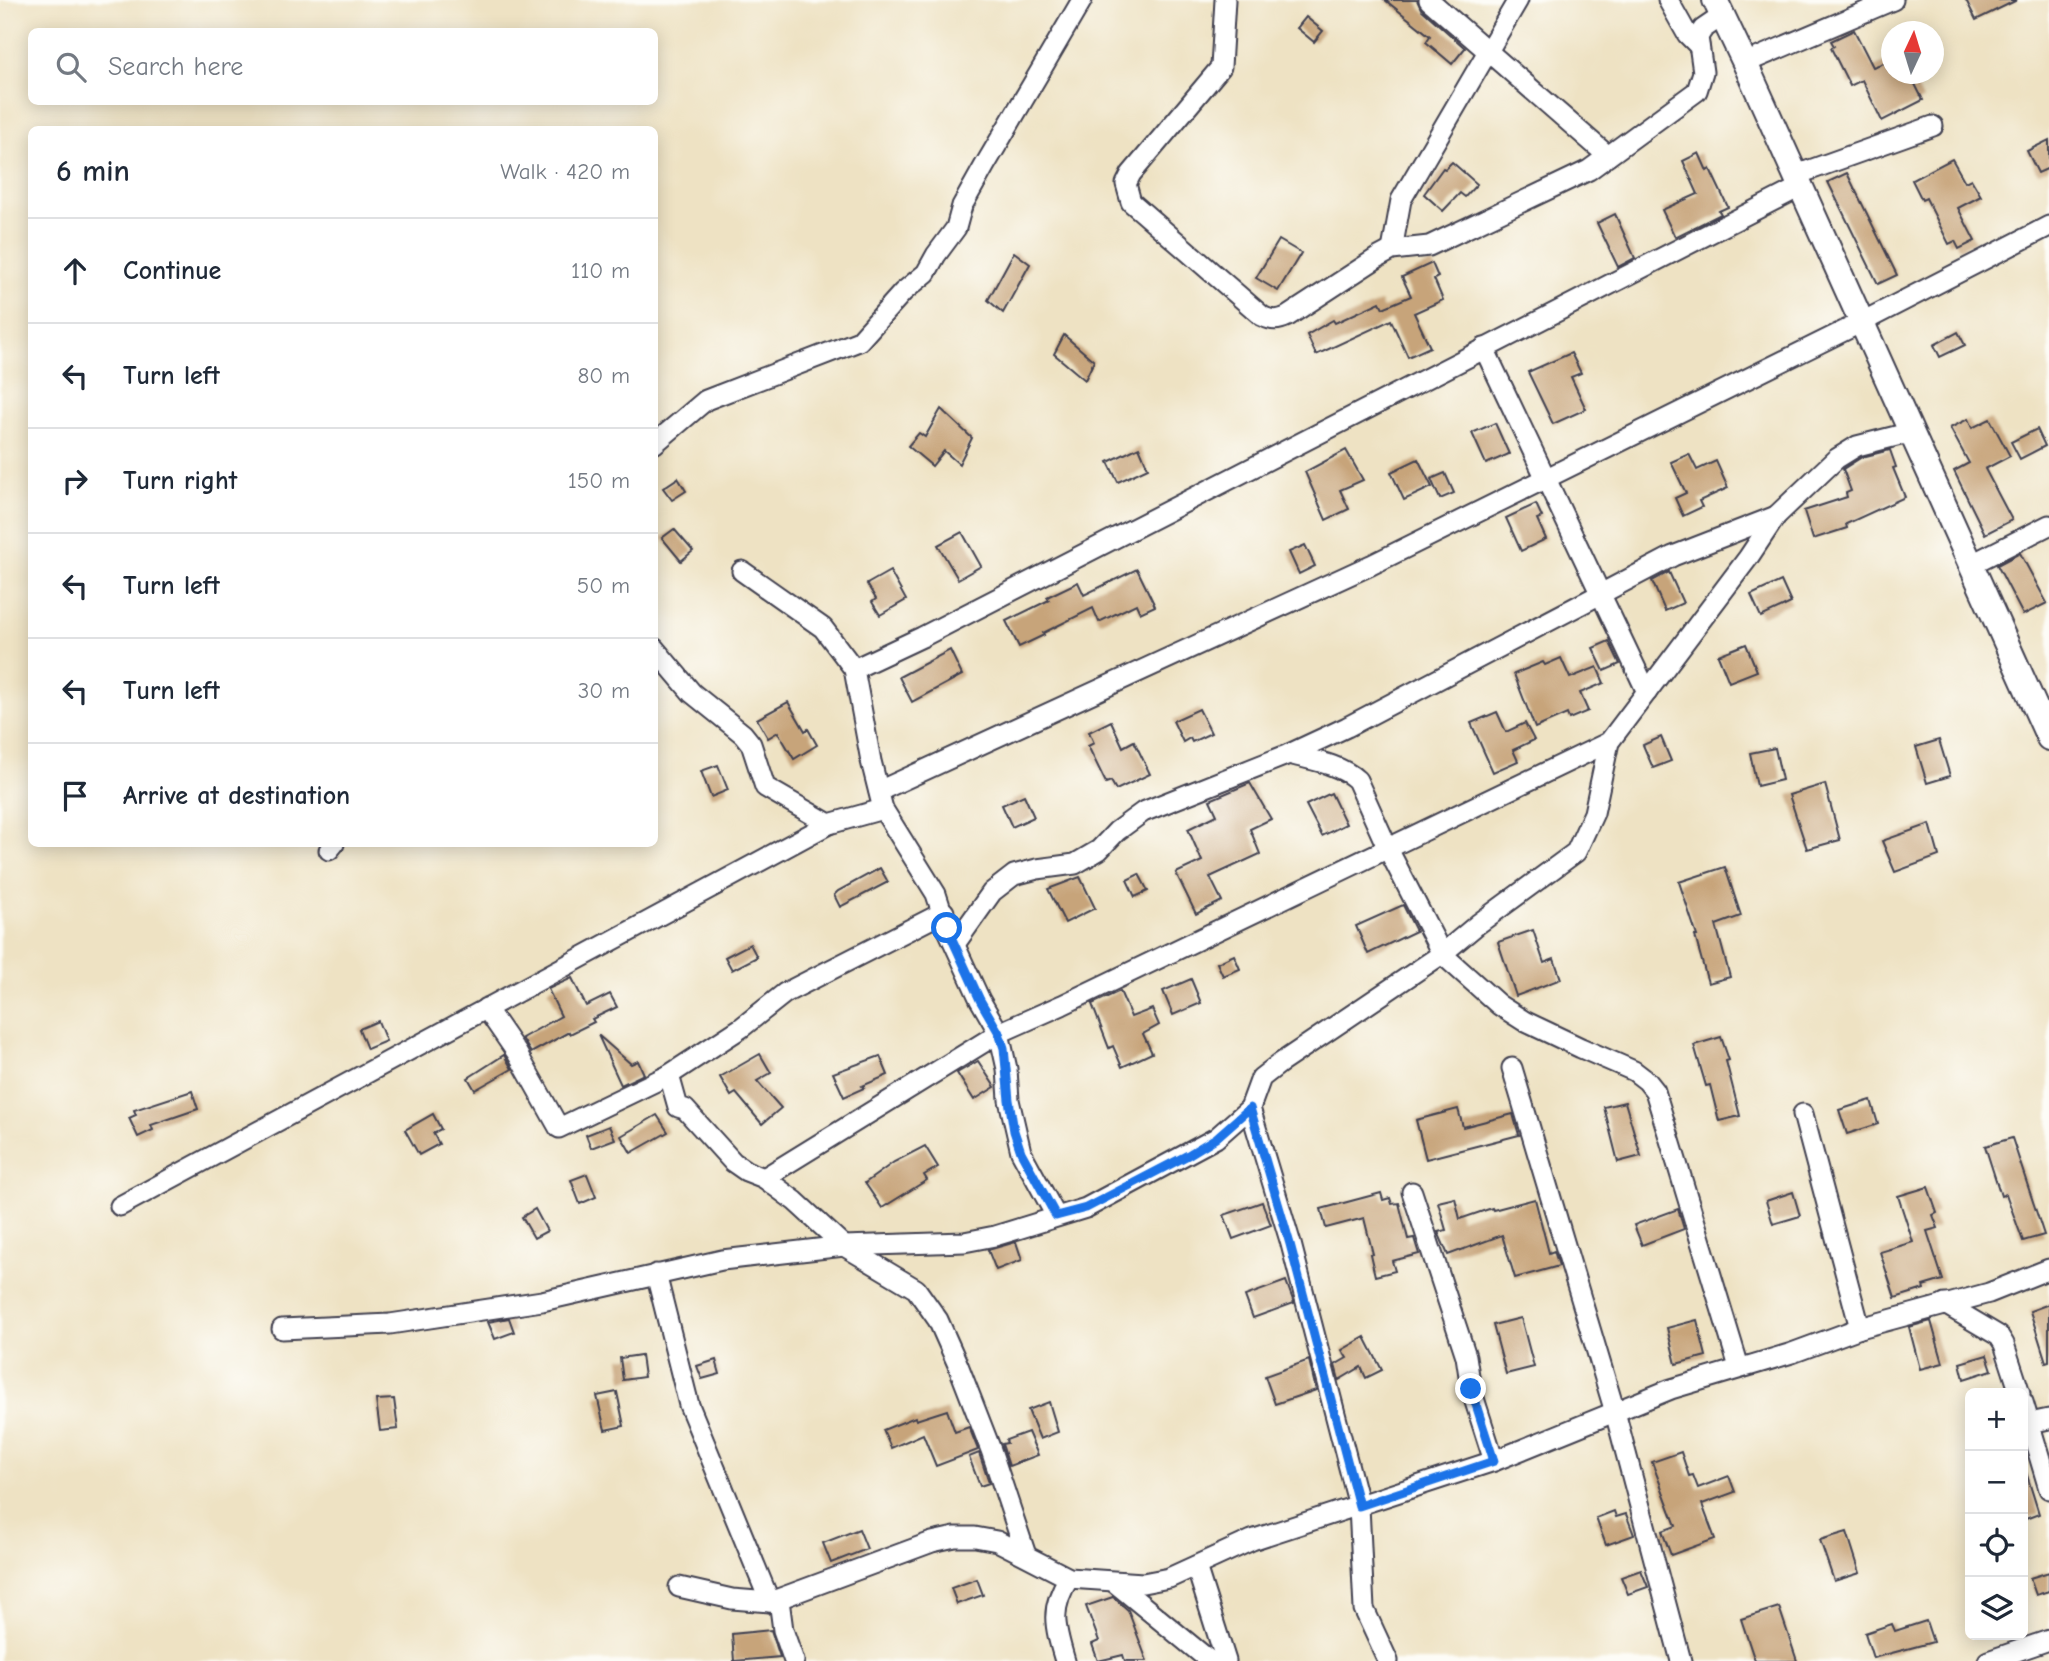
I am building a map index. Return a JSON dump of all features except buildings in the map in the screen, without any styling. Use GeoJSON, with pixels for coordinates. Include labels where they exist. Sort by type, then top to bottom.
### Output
{"type":"FeatureCollection","features":[{"type":"Feature","properties":{"kind":"street"},"geometry":{"type":"LineString","coordinates":[[658,441],[706,400],[859,341],[903,292],[926,273],[936,254],[956,228],[962,206],[1082,0]]}},
{"type":"Feature","properties":{"kind":"street"},"geometry":{"type":"LineString","coordinates":[[1225,0],[1221,67],[1131,174],[1126,191],[1130,201],[1262,316],[1279,321],[1392,250],[1429,246],[1589,170],[1697,91],[1703,72],[1699,37],[1718,8],[2049,738]]}},
{"type":"Feature","properties":{"kind":"street"},"geometry":{"type":"LineString","coordinates":[[1429,0],[1608,156]]}},
{"type":"Feature","properties":{"kind":"street"},"geometry":{"type":"LineString","coordinates":[[1392,250],[1401,200],[1517,0]]}},
{"type":"Feature","properties":{"kind":"street"},"geometry":{"type":"LineString","coordinates":[[1668,0],[1687,34],[1699,46]]}},
{"type":"Feature","properties":{"kind":"street"},"geometry":{"type":"LineString","coordinates":[[1745,63],[1893,0]]}},
{"type":"Feature","properties":{"kind":"street"},"geometry":{"type":"LineString","coordinates":[[854,669],[922,637],[1485,348],[1798,181],[1933,126]]}},
{"type":"Feature","properties":{"kind":"street"},"geometry":{"type":"LineString","coordinates":[[120,1206],[829,824],[1371,565],[1862,322],[2049,226]]}},
{"type":"Feature","properties":{"kind":"street"},"geometry":{"type":"LineString","coordinates":[[1485,348],[1647,692]]}},
{"type":"Feature","properties":{"kind":"street"},"geometry":{"type":"LineString","coordinates":[[282,1329],[390,1324],[542,1301],[722,1260],[844,1246],[964,1242],[995,1236],[1086,1208],[1188,1155],[1216,1138],[1250,1108],[1262,1078],[1279,1064],[1442,954],[1576,852],[1594,813],[1609,742],[1748,558],[1776,516],[1836,458],[1857,446],[1912,432]]}},
{"type":"Feature","properties":{"kind":"street"},"geometry":{"type":"LineString","coordinates":[[955,944],[992,892],[1014,875],[1074,864],[1099,850],[1117,831],[1143,812],[1289,754],[1347,727],[1674,555],[1776,516]]}},
{"type":"Feature","properties":{"kind":"street"},"geometry":{"type":"LineString","coordinates":[[1970,565],[2049,525]]}},
{"type":"Feature","properties":{"kind":"street"},"geometry":{"type":"LineString","coordinates":[[742,571],[823,628],[854,669],[881,800],[936,894],[947,928],[980,1000],[999,1033],[1007,1069],[1010,1110],[1021,1152],[1056,1216]]}},
{"type":"Feature","properties":{"kind":"street"},"geometry":{"type":"LineString","coordinates":[[658,653],[692,693],[743,734],[751,744],[765,787],[829,824]]}},
{"type":"Feature","properties":{"kind":"street"},"geometry":{"type":"LineString","coordinates":[[764,1178],[999,1033],[1609,742]]}},
{"type":"Feature","properties":{"kind":"street"},"geometry":{"type":"LineString","coordinates":[[1289,754],[1337,768],[1357,780],[1388,849],[1442,954],[1499,1005],[1524,1021],[1634,1071],[1655,1091],[1739,1367]]}},
{"type":"Feature","properties":{"kind":"street"},"geometry":{"type":"LineString","coordinates":[[486,1008],[517,1054],[559,1128],[669,1075],[741,1028],[785,993],[944,912]]}},
{"type":"Feature","properties":{"kind":"street"},"geometry":{"type":"LineString","coordinates":[[1512,1068],[1615,1412],[1681,1661]]}},
{"type":"Feature","properties":{"kind":"street"},"geometry":{"type":"LineString","coordinates":[[669,1075],[678,1107],[685,1110],[733,1162],[764,1178],[844,1246],[916,1289],[938,1320],[991,1450],[1026,1555]]}},
{"type":"Feature","properties":{"kind":"street"},"geometry":{"type":"LineString","coordinates":[[1250,1108],[1290,1244],[1359,1506],[1364,1609],[1388,1661]]}},
{"type":"Feature","properties":{"kind":"street"},"geometry":{"type":"LineString","coordinates":[[1803,1114],[1860,1328]]}},
{"type":"Feature","properties":{"kind":"street"},"geometry":{"type":"LineString","coordinates":[[1412,1192],[1466,1356],[1471,1389],[1494,1461]]}},
{"type":"Feature","properties":{"kind":"street"},"geometry":{"type":"LineString","coordinates":[[678,1587],[732,1599],[774,1601],[932,1542],[955,1537],[997,1541],[1069,1578],[1143,1583],[1169,1578],[1252,1541],[1494,1461],[1671,1389],[1792,1353],[1860,1328],[1989,1293],[2049,1269]]}},
{"type":"Feature","properties":{"kind":"street"},"geometry":{"type":"LineString","coordinates":[[656,1274],[689,1405],[774,1601],[794,1661]]}},
{"type":"Feature","properties":{"kind":"street"},"geometry":{"type":"LineString","coordinates":[[1945,1304],[1999,1336],[2018,1388]]}},
{"type":"Feature","properties":{"kind":"street"},"geometry":{"type":"LineString","coordinates":[[2029,1423],[2049,1419]]}},
{"type":"Feature","properties":{"kind":"street"},"geometry":{"type":"LineString","coordinates":[[2028,1420],[2047,1478]]}},
{"type":"Feature","properties":{"kind":"street"},"geometry":{"type":"LineString","coordinates":[[1196,1566],[1226,1661]]}},
{"type":"Feature","properties":{"kind":"street"},"geometry":{"type":"LineString","coordinates":[[1065,1661],[1054,1615],[1058,1595],[1069,1578]]}},
{"type":"Feature","properties":{"kind":"street"},"geometry":{"type":"LineString","coordinates":[[1114,1582],[1210,1661]]}},
{"type":"Feature","properties":{"kind":"street"},"geometry":{"type":"LineString","coordinates":[[1988,1661],[2049,1640]]}},
{"type":"Feature","properties":{"kind":"route"},"geometry":{"type":"LineString","coordinates":[[947,928],[980,1000],[999,1033],[1004,1048],[1014,1131],[1021,1152],[1056,1216],[1086,1208],[1188,1155],[1216,1138],[1250,1108],[1290,1244],[1359,1506],[1494,1461],[1471,1389]]}}]}
